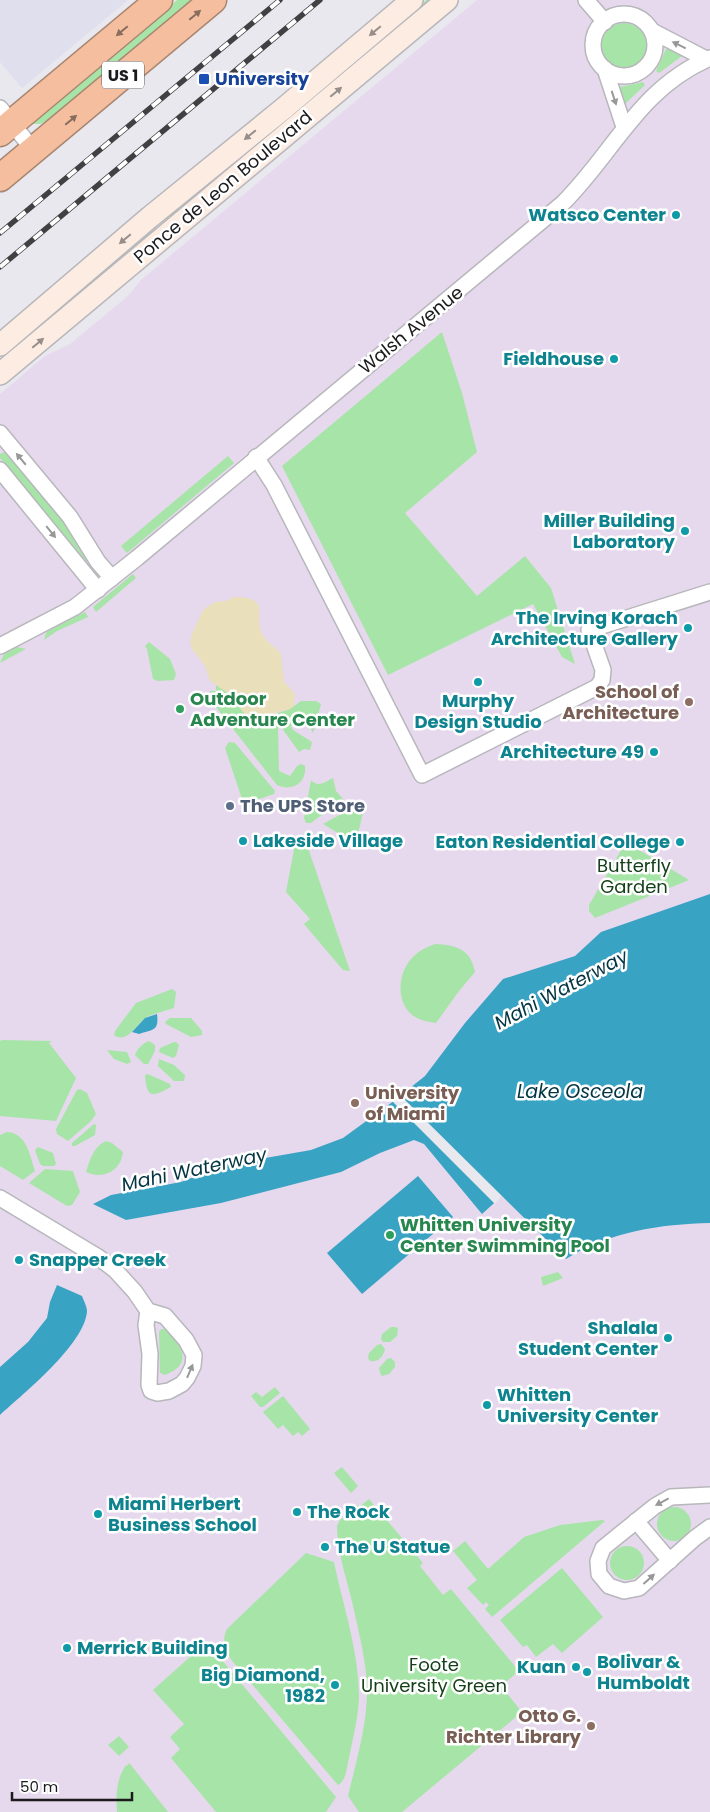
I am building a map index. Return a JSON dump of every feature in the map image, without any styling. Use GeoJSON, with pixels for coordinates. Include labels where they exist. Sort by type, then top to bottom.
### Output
{"type":"FeatureCollection","features":[{"type":"Feature","properties":{"kind":"highway","name":"US 1"},"geometry":{"type":"LineString","coordinates":[[4,121],[159,0]]}},
{"type":"Feature","properties":{"kind":"highway","name":"US 1"},"geometry":{"type":"LineString","coordinates":[[0,178],[213,0]]}},
{"type":"Feature","properties":{"kind":"street","name":"Ponce de Leon Boulevard"},"geometry":{"type":"LineString","coordinates":[[0,345],[412,0]]}},
{"type":"Feature","properties":{"kind":"street","name":"Ponce de Leon Boulevard"},"geometry":{"type":"LineString","coordinates":[[0,374],[447,0]]}},
{"type":"Feature","properties":{"kind":"street"},"geometry":{"type":"LineString","coordinates":[[586,0],[605,22]]}},
{"type":"Feature","properties":{"kind":"street"},"geometry":{"type":"LineString","coordinates":[[605,69],[614,74],[624,76],[635,75],[644,70],[651,62],[655,52],[655,41],[652,31],[638,17],[615,16],[598,29],[594,38],[593,48],[596,58],[605,69],[624,127]]}},
{"type":"Feature","properties":{"kind":"street"},"geometry":{"type":"LineString","coordinates":[[652,31],[708,58]]}},
{"type":"Feature","properties":{"kind":"street","name":"Walsh Avenue"},"geometry":{"type":"LineString","coordinates":[[0,646],[57,617],[98,590],[562,204],[581,186],[624,127],[642,106],[684,71],[708,58]]}},
{"type":"Feature","properties":{"kind":"street"},"geometry":{"type":"LineString","coordinates":[[4,121],[34,151]]}},
{"type":"Feature","properties":{"kind":"street"},"geometry":{"type":"LineString","coordinates":[[2,440],[70,517],[98,562],[112,578]]}},
{"type":"Feature","properties":{"kind":"street"},"geometry":{"type":"LineString","coordinates":[[256,457],[274,485],[422,775],[597,687],[602,680],[603,670],[589,630],[710,592]]}},
{"type":"Feature","properties":{"kind":"street"},"geometry":{"type":"LineString","coordinates":[[0,470],[98,590]]}},
{"type":"Feature","properties":{"kind":"street"},"geometry":{"type":"LineString","coordinates":[[0,1198],[116,1270],[148,1311],[165,1316],[186,1340],[194,1355],[193,1366],[187,1378],[182,1384],[169,1391],[157,1393],[151,1390],[148,1385],[150,1354],[146,1325],[148,1311]]}},
{"type":"Feature","properties":{"kind":"street"},"geometry":{"type":"LineString","coordinates":[[710,1495],[671,1497],[655,1506],[603,1548],[598,1561],[599,1574],[609,1586],[624,1591],[639,1588],[710,1527]]}},
{"type":"Feature","properties":{"kind":"street"},"geometry":{"type":"LineString","coordinates":[[636,1521],[670,1561]]}},
{"type":"Feature","properties":{"kind":"shaded area"},"geometry":{"type":"Polygon","coordinates":[[[0,0],[128,0],[22,88],[0,62],[0,0]]]}},
{"type":"Feature","properties":{"kind":"shaded area","name":"University of Miami"},"geometry":{"type":"Polygon","coordinates":[[[477,0],[710,0],[710,1812],[0,1812],[0,394],[45,356],[70,344],[128,296],[141,280],[477,0]]]}},
{"type":"Feature","properties":{"kind":"green space"},"geometry":{"type":"Polygon","coordinates":[[[177,0],[197,0],[55,118],[40,124],[33,124],[33,120],[177,0]]]}},
{"type":"Feature","properties":{"kind":"green space"},"geometry":{"type":"Polygon","coordinates":[[[426,0],[436,0],[165,226],[162,221],[426,0]]]}},
{"type":"Feature","properties":{"kind":"green space"},"geometry":{"type":"Polygon","coordinates":[[[619,23],[629,23],[643,33],[647,46],[643,59],[637,65],[629,69],[619,69],[605,59],[601,51],[601,41],[611,27],[619,23]]]}},
{"type":"Feature","properties":{"kind":"green space"},"geometry":{"type":"Polygon","coordinates":[[[666,49],[682,56],[659,73],[656,71],[666,49]]]}},
{"type":"Feature","properties":{"kind":"green space"},"geometry":{"type":"Polygon","coordinates":[[[643,82],[645,85],[624,105],[619,90],[620,87],[643,82]]]}},
{"type":"Feature","properties":{"kind":"green space"},"geometry":{"type":"Polygon","coordinates":[[[150,230],[154,234],[27,340],[32,330],[150,230]]]}},
{"type":"Feature","properties":{"kind":"green space"},"geometry":{"type":"Polygon","coordinates":[[[442,332],[462,393],[477,452],[405,513],[477,596],[525,556],[551,588],[575,664],[562,657],[533,604],[388,675],[282,466],[442,332]]]}},
{"type":"Feature","properties":{"kind":"green space"},"geometry":{"type":"Polygon","coordinates":[[[4,452],[56,507],[90,562],[87,562],[0,458],[0,454],[4,452]]]}},
{"type":"Feature","properties":{"kind":"green space"},"geometry":{"type":"Polygon","coordinates":[[[228,456],[234,463],[127,553],[121,546],[228,456]]]}},
{"type":"Feature","properties":{"kind":"green space"},"geometry":{"type":"Polygon","coordinates":[[[133,574],[136,578],[96,612],[93,607],[133,574]]]}},
{"type":"Feature","properties":{"kind":"green space"},"geometry":{"type":"Polygon","coordinates":[[[85,612],[88,617],[57,631],[44,640],[48,631],[85,612]]]}},
{"type":"Feature","properties":{"kind":"green space"},"geometry":{"type":"Polygon","coordinates":[[[149,642],[170,659],[176,674],[174,680],[158,681],[153,679],[145,646],[149,642]]]}},
{"type":"Feature","properties":{"kind":"green space"},"geometry":{"type":"Polygon","coordinates":[[[17,647],[26,649],[0,663],[4,654],[17,647]]]}},
{"type":"Feature","properties":{"kind":"green space"},"geometry":{"type":"Polygon","coordinates":[[[216,685],[228,692],[238,703],[273,717],[301,701],[316,701],[321,704],[313,733],[307,722],[291,726],[293,730],[312,742],[310,750],[304,749],[299,752],[281,727],[278,727],[279,771],[290,776],[297,766],[301,764],[305,766],[305,772],[301,781],[293,787],[277,785],[212,702],[210,691],[216,691],[216,685]]]}},
{"type":"Feature","properties":{"kind":"green space"},"geometry":{"type":"Polygon","coordinates":[[[229,742],[235,743],[275,791],[274,794],[250,802],[243,802],[225,748],[229,742]]]}},
{"type":"Feature","properties":{"kind":"green space"},"geometry":{"type":"Polygon","coordinates":[[[333,778],[336,791],[343,799],[311,823],[306,823],[304,818],[311,780],[319,784],[333,778]]]}},
{"type":"Feature","properties":{"kind":"green space"},"geometry":{"type":"Polygon","coordinates":[[[363,802],[365,804],[356,842],[354,843],[323,824],[363,802]]]}},
{"type":"Feature","properties":{"kind":"green space"},"geometry":{"type":"Polygon","coordinates":[[[300,834],[304,836],[350,971],[343,970],[304,924],[310,919],[286,892],[296,839],[300,834]]]}},
{"type":"Feature","properties":{"kind":"green space","name":"Butterfly Garden"},"geometry":{"type":"Polygon","coordinates":[[[626,842],[689,880],[595,918],[589,911],[589,905],[626,842]]]}},
{"type":"Feature","properties":{"kind":"green space"},"geometry":{"type":"Polygon","coordinates":[[[435,944],[456,947],[466,953],[473,964],[475,972],[436,1023],[419,1019],[410,1013],[404,1005],[400,988],[401,979],[408,962],[419,952],[435,944]]]}},
{"type":"Feature","properties":{"kind":"green space"},"geometry":{"type":"Polygon","coordinates":[[[172,989],[176,992],[174,1008],[147,1017],[124,1037],[114,1035],[136,1003],[172,989]]]}},
{"type":"Feature","properties":{"kind":"green space"},"geometry":{"type":"Polygon","coordinates":[[[170,1018],[191,1018],[202,1031],[202,1035],[191,1037],[166,1024],[165,1022],[170,1018]]]}},
{"type":"Feature","properties":{"kind":"green space"},"geometry":{"type":"Polygon","coordinates":[[[0,1041],[52,1041],[49,1043],[76,1078],[56,1121],[0,1116],[0,1041]]]}},
{"type":"Feature","properties":{"kind":"green space"},"geometry":{"type":"Polygon","coordinates":[[[149,1041],[155,1045],[155,1051],[148,1064],[144,1064],[135,1055],[140,1046],[149,1041]]]}},
{"type":"Feature","properties":{"kind":"green space"},"geometry":{"type":"Polygon","coordinates":[[[174,1042],[179,1045],[176,1056],[173,1058],[159,1052],[160,1048],[174,1042]]]}},
{"type":"Feature","properties":{"kind":"green space"},"geometry":{"type":"Polygon","coordinates":[[[107,1050],[127,1052],[131,1062],[127,1064],[114,1059],[107,1050]]]}},
{"type":"Feature","properties":{"kind":"green space"},"geometry":{"type":"Polygon","coordinates":[[[159,1059],[174,1065],[185,1075],[184,1081],[174,1081],[158,1066],[159,1059]]]}},
{"type":"Feature","properties":{"kind":"green space"},"geometry":{"type":"Polygon","coordinates":[[[146,1074],[170,1084],[171,1087],[152,1094],[147,1089],[146,1074]]]}},
{"type":"Feature","properties":{"kind":"green space"},"geometry":{"type":"Polygon","coordinates":[[[80,1089],[87,1093],[96,1114],[91,1121],[68,1141],[57,1134],[56,1129],[77,1090],[80,1089]]]}},
{"type":"Feature","properties":{"kind":"green space"},"geometry":{"type":"Polygon","coordinates":[[[94,1124],[96,1125],[95,1135],[72,1146],[72,1143],[94,1124]]]}},
{"type":"Feature","properties":{"kind":"green space"},"geometry":{"type":"Polygon","coordinates":[[[7,1132],[19,1136],[29,1152],[35,1171],[23,1180],[0,1166],[0,1135],[7,1132]]]}},
{"type":"Feature","properties":{"kind":"green space"},"geometry":{"type":"Polygon","coordinates":[[[106,1141],[112,1143],[123,1152],[119,1164],[115,1169],[105,1174],[99,1175],[86,1172],[95,1150],[106,1141]]]}},
{"type":"Feature","properties":{"kind":"green space"},"geometry":{"type":"Polygon","coordinates":[[[38,1147],[53,1153],[56,1164],[54,1166],[43,1166],[40,1164],[35,1150],[38,1147]]]}},
{"type":"Feature","properties":{"kind":"green space"},"geometry":{"type":"Polygon","coordinates":[[[45,1169],[73,1171],[80,1192],[72,1205],[67,1206],[29,1183],[45,1169]]]}},
{"type":"Feature","properties":{"kind":"green space"},"geometry":{"type":"Polygon","coordinates":[[[558,1272],[563,1278],[543,1286],[541,1277],[558,1272]]]}},
{"type":"Feature","properties":{"kind":"green space"},"geometry":{"type":"Polygon","coordinates":[[[391,1327],[398,1329],[397,1336],[390,1342],[383,1342],[381,1339],[382,1334],[391,1327]]]}},
{"type":"Feature","properties":{"kind":"green space"},"geometry":{"type":"Polygon","coordinates":[[[161,1329],[165,1329],[171,1335],[182,1354],[180,1365],[174,1371],[165,1375],[160,1373],[159,1332],[161,1329]]]}},
{"type":"Feature","properties":{"kind":"green space"},"geometry":{"type":"Polygon","coordinates":[[[381,1344],[385,1349],[382,1357],[376,1361],[370,1361],[368,1358],[369,1353],[377,1345],[381,1344]]]}},
{"type":"Feature","properties":{"kind":"green space"},"geometry":{"type":"Polygon","coordinates":[[[391,1358],[395,1362],[395,1367],[389,1374],[382,1376],[379,1368],[387,1359],[391,1358]]]}},
{"type":"Feature","properties":{"kind":"green space"},"geometry":{"type":"Polygon","coordinates":[[[275,1387],[280,1393],[263,1407],[260,1407],[251,1396],[256,1392],[262,1397],[275,1387]]]}},
{"type":"Feature","properties":{"kind":"green space"},"geometry":{"type":"Polygon","coordinates":[[[283,1396],[310,1429],[302,1436],[298,1432],[293,1436],[283,1425],[278,1429],[263,1412],[283,1396]]]}},
{"type":"Feature","properties":{"kind":"green space"},"geometry":{"type":"Polygon","coordinates":[[[342,1467],[358,1486],[351,1493],[334,1473],[342,1467]]]}},
{"type":"Feature","properties":{"kind":"green space","name":"Foote University Green"},"geometry":{"type":"Polygon","coordinates":[[[369,1499],[423,1563],[420,1566],[443,1595],[451,1589],[519,1671],[501,1686],[522,1712],[402,1812],[359,1812],[348,1796],[363,1731],[367,1704],[367,1682],[360,1637],[340,1550],[337,1526],[340,1520],[357,1505],[359,1507],[369,1499]]]}},
{"type":"Feature","properties":{"kind":"green space"},"geometry":{"type":"Polygon","coordinates":[[[674,1507],[686,1512],[691,1524],[686,1536],[674,1541],[662,1536],[657,1524],[662,1512],[674,1507]]]}},
{"type":"Feature","properties":{"kind":"green space"},"geometry":{"type":"Polygon","coordinates":[[[605,1521],[492,1617],[485,1609],[489,1605],[486,1602],[483,1605],[467,1588],[477,1580],[453,1551],[465,1541],[488,1569],[524,1537],[560,1525],[605,1521]]]}},
{"type":"Feature","properties":{"kind":"green space"},"geometry":{"type":"Polygon","coordinates":[[[627,1546],[634,1547],[639,1551],[643,1556],[643,1570],[639,1575],[634,1579],[627,1580],[620,1579],[615,1575],[611,1570],[610,1563],[611,1556],[615,1551],[620,1547],[627,1546]]]}},
{"type":"Feature","properties":{"kind":"green space","name":"Foote University Green"},"geometry":{"type":"Polygon","coordinates":[[[306,1553],[334,1562],[356,1660],[359,1694],[357,1718],[346,1773],[343,1781],[338,1785],[233,1662],[226,1651],[224,1642],[227,1629],[306,1553]]]}},
{"type":"Feature","properties":{"kind":"green space"},"geometry":{"type":"Polygon","coordinates":[[[562,1568],[603,1617],[562,1653],[553,1644],[536,1657],[527,1645],[523,1647],[500,1620],[562,1568]]]}},
{"type":"Feature","properties":{"kind":"green space"},"geometry":{"type":"Polygon","coordinates":[[[192,1655],[204,1655],[221,1659],[336,1797],[326,1812],[216,1812],[171,1758],[180,1749],[170,1737],[184,1724],[153,1690],[192,1655]]]}},
{"type":"Feature","properties":{"kind":"green space"},"geometry":{"type":"Polygon","coordinates":[[[119,1736],[129,1747],[119,1756],[108,1745],[119,1736]]]}},
{"type":"Feature","properties":{"kind":"green space"},"geometry":{"type":"Polygon","coordinates":[[[129,1763],[168,1812],[117,1812],[118,1782],[126,1765],[129,1763]]]}},
{"type":"Feature","properties":{"kind":"sand"},"geometry":{"type":"Polygon","coordinates":[[[234,597],[254,600],[258,604],[262,634],[281,654],[284,682],[295,694],[294,706],[278,712],[266,720],[253,720],[242,711],[235,698],[210,681],[205,666],[192,649],[190,642],[203,610],[215,602],[226,601],[234,597]]]}},
{"type":"Feature","properties":{"kind":"water","name":"Lake Osceola"},"geometry":{"type":"Polygon","coordinates":[[[710,894],[710,1223],[673,1225],[635,1231],[599,1242],[566,1259],[502,1196],[482,1214],[424,1144],[414,1140],[380,1153],[341,1172],[221,1203],[126,1220],[93,1204],[111,1195],[181,1182],[225,1165],[311,1150],[343,1138],[425,1076],[465,1023],[503,979],[575,956],[601,932],[710,894]]]}},
{"type":"Feature","properties":{"kind":"water"},"geometry":{"type":"Polygon","coordinates":[[[157,1014],[157,1024],[152,1030],[139,1034],[132,1032],[145,1018],[157,1014]]]}},
{"type":"Feature","properties":{"kind":"water","name":"Whitten University Center Swimming Pool"},"geometry":{"type":"Polygon","coordinates":[[[418,1176],[453,1217],[362,1294],[327,1253],[418,1176]]]}},
{"type":"Feature","properties":{"kind":"water"},"geometry":{"type":"Polygon","coordinates":[[[57,1285],[82,1296],[87,1311],[84,1324],[65,1353],[38,1381],[0,1415],[0,1367],[28,1342],[47,1318],[50,1302],[57,1285]]]}},
{"type":"Feature","properties":{"kind":"pier"},"geometry":{"type":"Polygon","coordinates":[[[399,1094],[502,1196],[495,1204],[391,1100],[399,1094]]]}},
{"type":"Feature","properties":{"kind":"railway"},"geometry":{"type":"LineString","coordinates":[[0,233],[280,0]]}},
{"type":"Feature","properties":{"kind":"railway"},"geometry":{"type":"LineString","coordinates":[[0,267],[320,0]]}},
{"type":"Feature","properties":{"kind":"place","name":"University"},"geometry":{"type":"Point","coordinates":[204,79]}},
{"type":"Feature","properties":{"kind":"place","name":"Watsco Center"},"geometry":{"type":"Point","coordinates":[676,215]}},
{"type":"Feature","properties":{"kind":"place","name":"Fieldhouse"},"geometry":{"type":"Point","coordinates":[614,359]}},
{"type":"Feature","properties":{"kind":"place","name":"Miller Building Laboratory"},"geometry":{"type":"Point","coordinates":[685,531]}},
{"type":"Feature","properties":{"kind":"place","name":"The Irving Korach Architecture Gallery"},"geometry":{"type":"Point","coordinates":[688,628]}},
{"type":"Feature","properties":{"kind":"place","name":"Murphy Design Studio"},"geometry":{"type":"Point","coordinates":[478,682]}},
{"type":"Feature","properties":{"kind":"place","name":"School of Architecture"},"geometry":{"type":"Point","coordinates":[689,702]}},
{"type":"Feature","properties":{"kind":"place","name":"Outdoor Adventure Center"},"geometry":{"type":"Point","coordinates":[180,709]}},
{"type":"Feature","properties":{"kind":"place","name":"Architecture 49"},"geometry":{"type":"Point","coordinates":[654,752]}},
{"type":"Feature","properties":{"kind":"place","name":"The UPS Store"},"geometry":{"type":"Point","coordinates":[230,806]}},
{"type":"Feature","properties":{"kind":"place","name":"Lakeside Village"},"geometry":{"type":"Point","coordinates":[243,841]}},
{"type":"Feature","properties":{"kind":"place","name":"Eaton Residential College"},"geometry":{"type":"Point","coordinates":[680,842]}},
{"type":"Feature","properties":{"kind":"place","name":"University of Miami"},"geometry":{"type":"Point","coordinates":[355,1103]}},
{"type":"Feature","properties":{"kind":"place","name":"Whitten University Center Swimming Pool"},"geometry":{"type":"Point","coordinates":[390,1235]}},
{"type":"Feature","properties":{"kind":"place","name":"Snapper Creek"},"geometry":{"type":"Point","coordinates":[19,1260]}},
{"type":"Feature","properties":{"kind":"place","name":"Shalala Student Center"},"geometry":{"type":"Point","coordinates":[668,1338]}},
{"type":"Feature","properties":{"kind":"place","name":"Whitten University Center"},"geometry":{"type":"Point","coordinates":[487,1405]}},
{"type":"Feature","properties":{"kind":"place","name":"The Rock"},"geometry":{"type":"Point","coordinates":[297,1512]}},
{"type":"Feature","properties":{"kind":"place","name":"Miami Herbert Business School"},"geometry":{"type":"Point","coordinates":[98,1514]}},
{"type":"Feature","properties":{"kind":"place","name":"The U Statue"},"geometry":{"type":"Point","coordinates":[325,1547]}},
{"type":"Feature","properties":{"kind":"place","name":"Merrick Building"},"geometry":{"type":"Point","coordinates":[67,1648]}},
{"type":"Feature","properties":{"kind":"place","name":"Kuan"},"geometry":{"type":"Point","coordinates":[576,1667]}},
{"type":"Feature","properties":{"kind":"place","name":"Bolivar & Humboldt"},"geometry":{"type":"Point","coordinates":[587,1672]}},
{"type":"Feature","properties":{"kind":"place","name":"Big Diamond, 1982"},"geometry":{"type":"Point","coordinates":[335,1685]}},
{"type":"Feature","properties":{"kind":"place","name":"Otto G. Richter Library"},"geometry":{"type":"Point","coordinates":[591,1726]}},
{"type":"Feature","properties":{"kind":"water label","name":"Mahi Waterway"},"geometry":{"type":"Point","coordinates":[561,989]}},
{"type":"Feature","properties":{"kind":"water label","name":"Mahi Waterway"},"geometry":{"type":"Point","coordinates":[194,1169]}}]}
